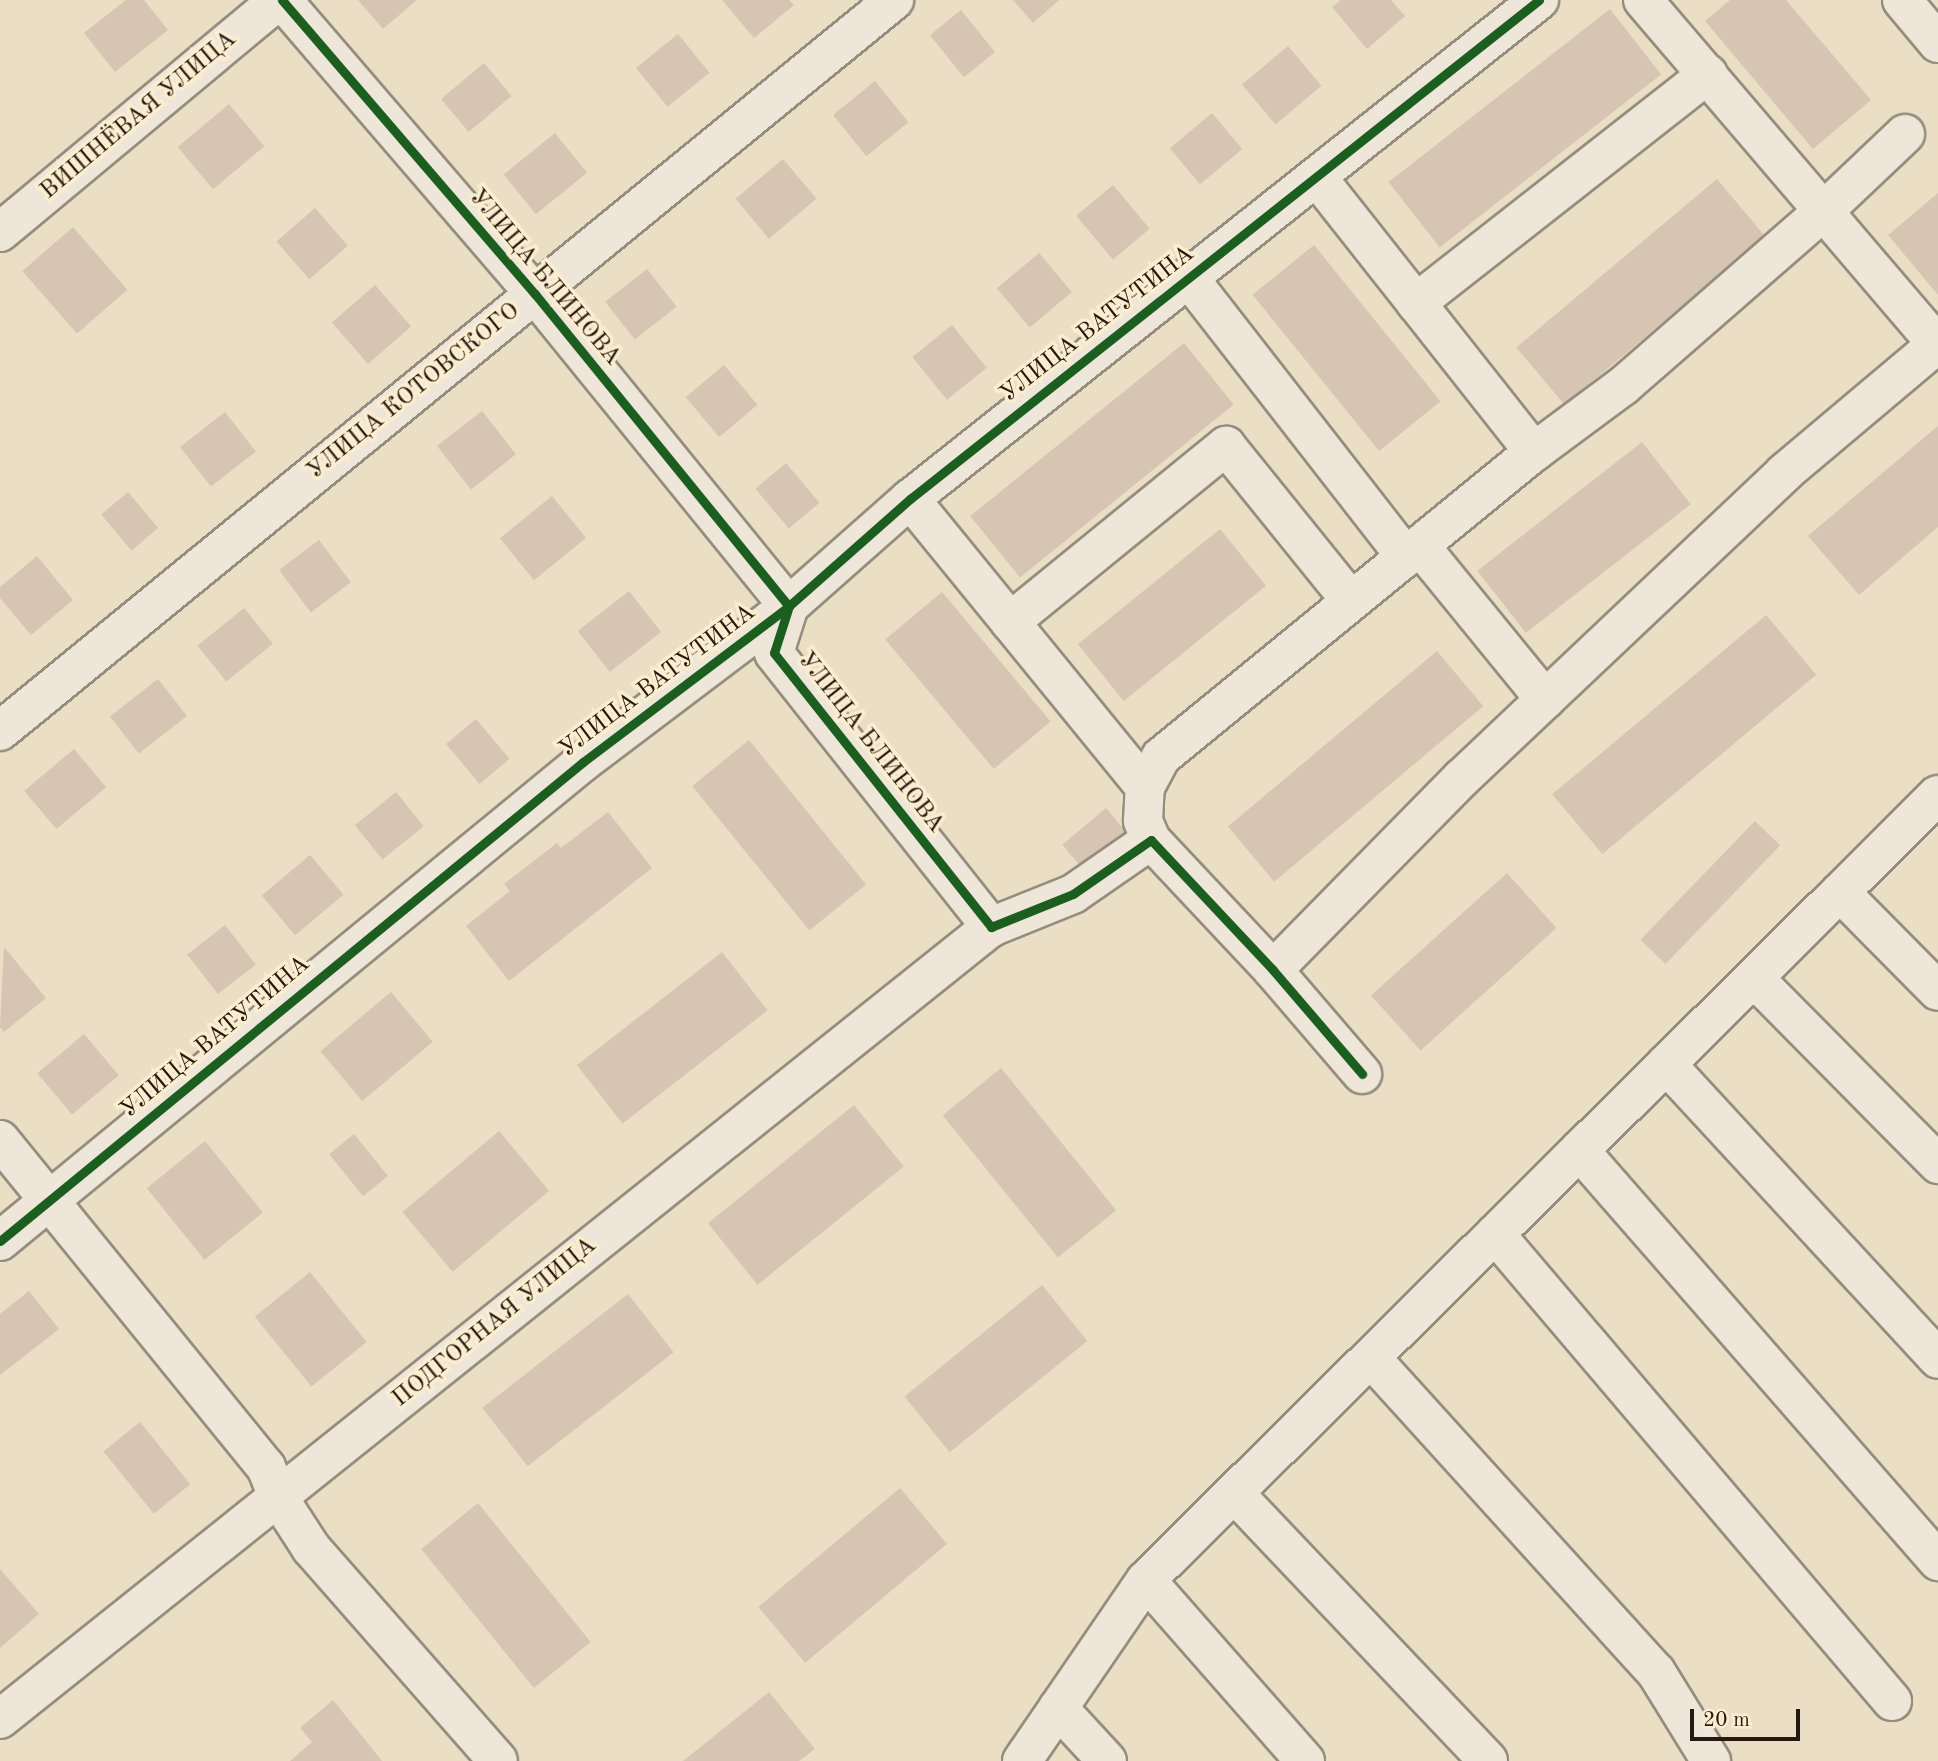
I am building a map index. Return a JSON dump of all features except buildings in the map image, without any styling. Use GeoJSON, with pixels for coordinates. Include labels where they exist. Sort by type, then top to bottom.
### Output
{"type":"FeatureCollection","features":[{"type":"Feature","properties":{"kind":"street","name":"ВИШНЁВАЯ УЛИЦА"},"geometry":{"type":"LineString","coordinates":[[0,232],[280,0]]}},
{"type":"Feature","properties":{"kind":"street","name":"УЛИЦА БЛИНОВА"},"geometry":{"type":"LineString","coordinates":[[280,0],[535,294],[789,606],[774,653],[991,927]]}},
{"type":"Feature","properties":{"kind":"street","name":"УЛИЦА КОТОВСКОГО"},"geometry":{"type":"LineString","coordinates":[[0,731],[894,0]]}},
{"type":"Feature","properties":{"kind":"street","name":"УЛИЦА ВАТУТИНА"},"geometry":{"type":"LineString","coordinates":[[0,1241],[583,762],[789,606],[909,499],[1539,0]]}},
{"type":"Feature","properties":{"kind":"street"},"geometry":{"type":"LineString","coordinates":[[1273,970],[1545,699],[1784,473],[1938,345],[1826,209],[1643,0]]}},
{"type":"Feature","properties":{"kind":"street"},"geometry":{"type":"LineString","coordinates":[[1902,0],[1938,43]]}},
{"type":"Feature","properties":{"kind":"street"},"geometry":{"type":"LineString","coordinates":[[1416,303],[1708,74]]}},
{"type":"Feature","properties":{"kind":"street"},"geometry":{"type":"LineString","coordinates":[[1362,1074],[1273,970],[1152,840],[1143,821],[1145,787],[1161,757],[1534,452],[1623,386],[1826,209],[1905,134]]}},
{"type":"Feature","properties":{"kind":"street"},"geometry":{"type":"LineString","coordinates":[[1317,177],[1534,452]]}},
{"type":"Feature","properties":{"kind":"street"},"geometry":{"type":"LineString","coordinates":[[1188,277],[1413,551],[1545,699]]}},
{"type":"Feature","properties":{"kind":"street"},"geometry":{"type":"LineString","coordinates":[[1010,622],[1226,446],[1351,601]]}},
{"type":"Feature","properties":{"kind":"street"},"geometry":{"type":"LineString","coordinates":[[909,499],[1145,787]]}},
{"type":"Feature","properties":{"kind":"street"},"geometry":{"type":"LineString","coordinates":[[1022,1761],[1146,1580],[1840,892],[1934,806]]}},
{"type":"Feature","properties":{"kind":"street"},"geometry":{"type":"LineString","coordinates":[[991,927],[1073,894],[1152,840]]}},
{"type":"Feature","properties":{"kind":"street"},"geometry":{"type":"LineString","coordinates":[[1840,892],[1938,991]]}},
{"type":"Feature","properties":{"kind":"street","name":"ПОДГОРНАЯ УЛИЦА"},"geometry":{"type":"LineString","coordinates":[[0,1719],[991,927]]}},
{"type":"Feature","properties":{"kind":"street"},"geometry":{"type":"LineString","coordinates":[[1754,978],[1938,1164]]}},
{"type":"Feature","properties":{"kind":"street"},"geometry":{"type":"LineString","coordinates":[[1666,1064],[1938,1359]]}},
{"type":"Feature","properties":{"kind":"street"},"geometry":{"type":"LineString","coordinates":[[0,1140],[266,1467],[278,1497],[311,1548],[498,1761]]}},
{"type":"Feature","properties":{"kind":"street"},"geometry":{"type":"LineString","coordinates":[[1579,1150],[1938,1561]]}},
{"type":"Feature","properties":{"kind":"street"},"geometry":{"type":"LineString","coordinates":[[1495,1234],[1892,1701]]}},
{"type":"Feature","properties":{"kind":"street"},"geometry":{"type":"LineString","coordinates":[[1370,1358],[1656,1672],[1711,1761]]}},
{"type":"Feature","properties":{"kind":"street"},"geometry":{"type":"LineString","coordinates":[[1234,1493],[1488,1761]]}},
{"type":"Feature","properties":{"kind":"street"},"geometry":{"type":"LineString","coordinates":[[1146,1580],[1305,1761]]}},
{"type":"Feature","properties":{"kind":"street"},"geometry":{"type":"LineString","coordinates":[[1058,1708],[1107,1761]]}},
{"type":"Feature","properties":{"kind":"cycle path"},"geometry":{"type":"LineString","coordinates":[[282,0],[535,294],[789,606],[774,653],[991,927],[1073,894],[1151,840],[1273,970],[1362,1074]]}},
{"type":"Feature","properties":{"kind":"cycle path"},"geometry":{"type":"LineString","coordinates":[[0,1241],[583,762],[789,606],[910,499],[1539,0]]}}]}
